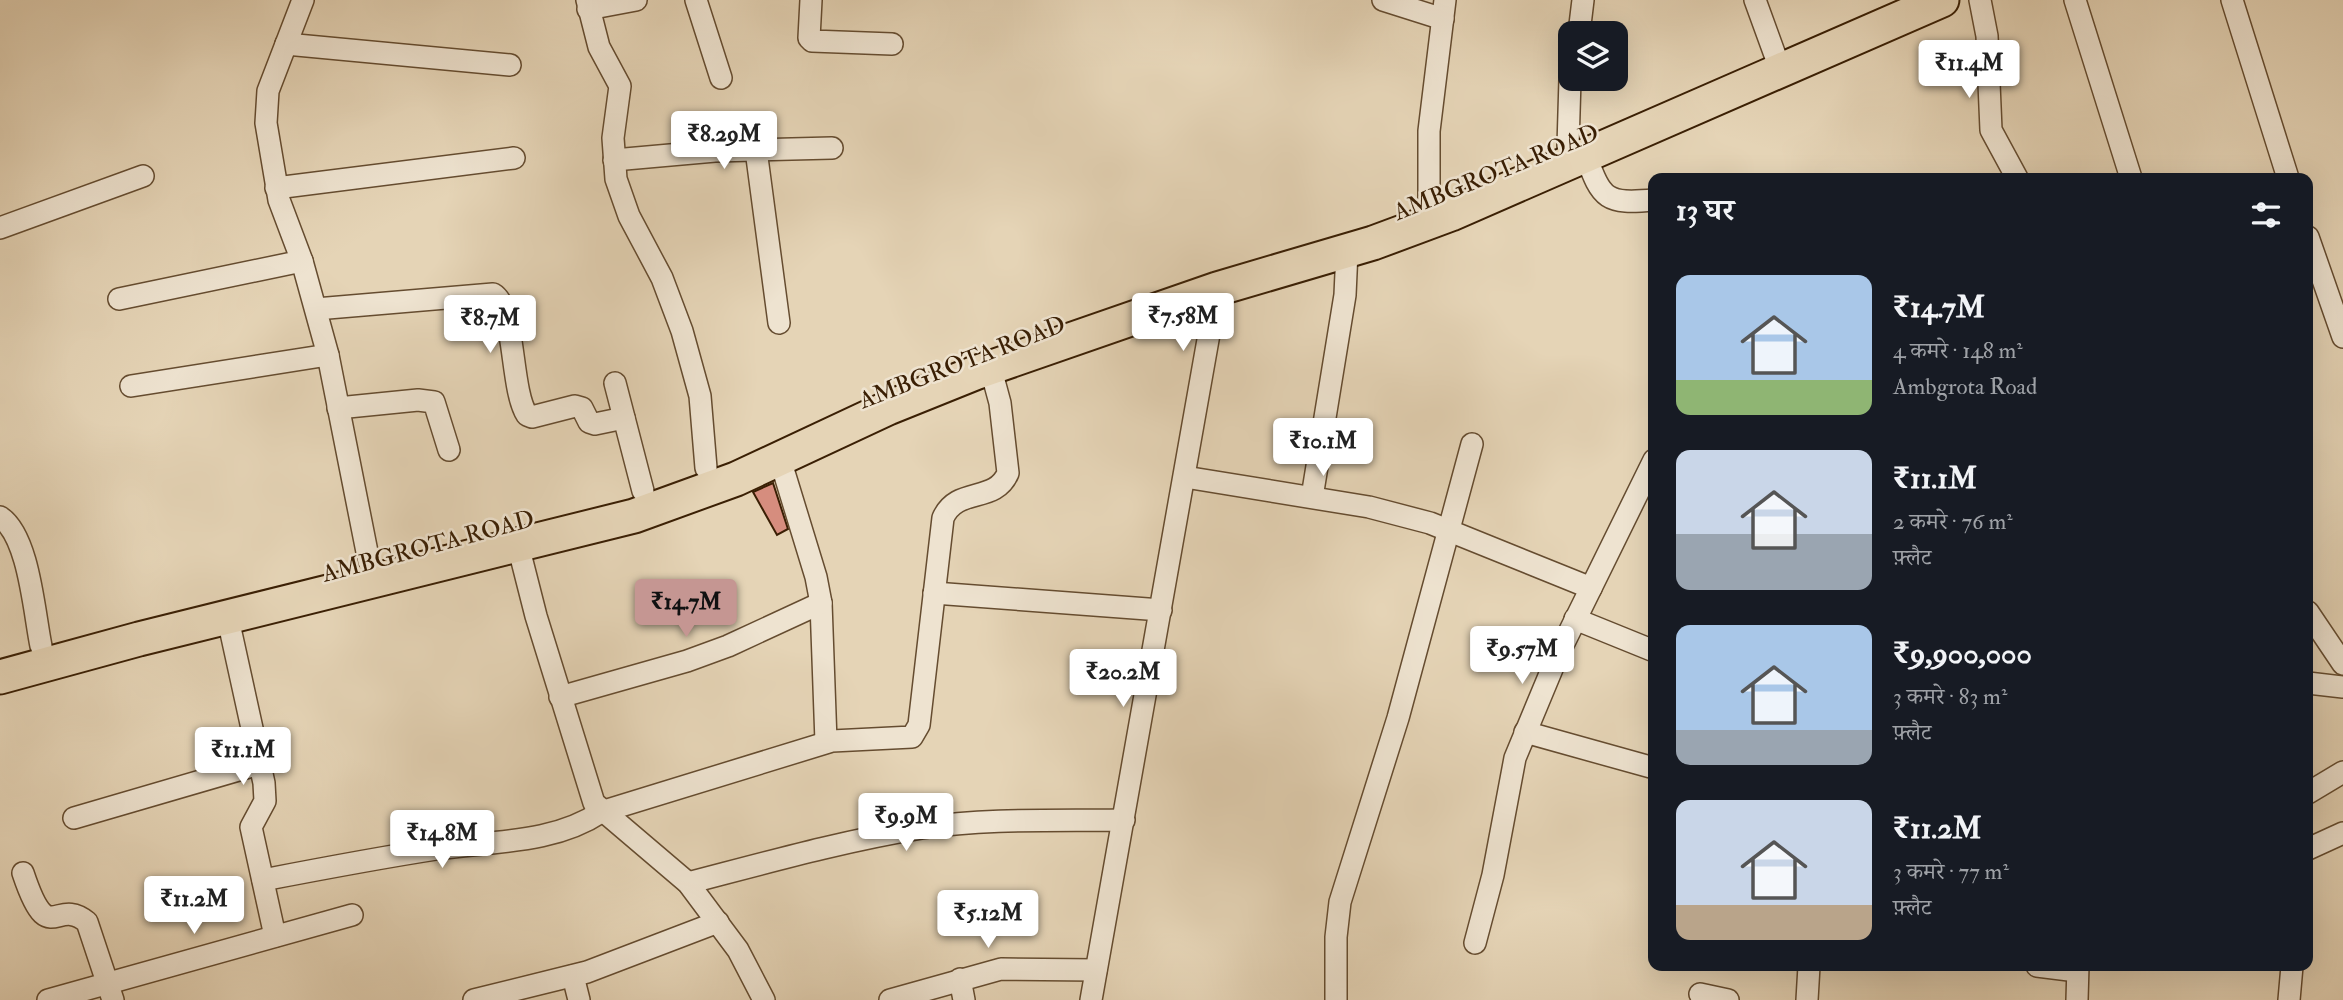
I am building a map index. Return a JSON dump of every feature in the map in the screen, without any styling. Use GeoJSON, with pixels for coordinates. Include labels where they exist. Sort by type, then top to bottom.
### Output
{"type":"FeatureCollection","features":[{"type":"Feature","properties":{"kind":"main road","name":"AMBGROTA ROAD"},"geometry":{"type":"LineString","coordinates":[[0,658],[643,491],[706,468],[999,345],[1577,151],[1775,55],[1903,0]]}},
{"type":"Feature","properties":{"kind":"main road"},"geometry":{"type":"LineString","coordinates":[[0,677],[139,639],[634,516],[736,479],[888,408],[975,373],[1215,298],[1451,214],[1577,151],[1942,0]]}},
{"type":"Feature","properties":{"kind":"street"},"geometry":{"type":"LineString","coordinates":[[303,0],[268,91],[265,106],[276,188],[302,261],[328,355],[369,562]]}},
{"type":"Feature","properties":{"kind":"street"},"geometry":{"type":"LineString","coordinates":[[636,0],[587,4],[599,47],[620,86],[614,121],[614,160],[623,201],[662,278],[695,372],[702,411],[706,468]]}},
{"type":"Feature","properties":{"kind":"street"},"geometry":{"type":"LineString","coordinates":[[696,0],[721,78]]}},
{"type":"Feature","properties":{"kind":"street"},"geometry":{"type":"LineString","coordinates":[[811,0],[809,38],[812,41],[892,44]]}},
{"type":"Feature","properties":{"kind":"street"},"geometry":{"type":"LineString","coordinates":[[1383,0],[1444,9],[1429,131],[1429,201]]}},
{"type":"Feature","properties":{"kind":"street"},"geometry":{"type":"LineString","coordinates":[[1580,21],[1583,0]]}},
{"type":"Feature","properties":{"kind":"street"},"geometry":{"type":"LineString","coordinates":[[1755,0],[1775,55]]}},
{"type":"Feature","properties":{"kind":"street"},"geometry":{"type":"LineString","coordinates":[[1980,0],[1988,46],[1990,130],[2015,173]]}},
{"type":"Feature","properties":{"kind":"street"},"geometry":{"type":"LineString","coordinates":[[2075,0],[2129,173]]}},
{"type":"Feature","properties":{"kind":"street"},"geometry":{"type":"LineString","coordinates":[[2232,0],[2286,173]]}},
{"type":"Feature","properties":{"kind":"street"},"geometry":{"type":"LineString","coordinates":[[286,44],[510,65]]}},
{"type":"Feature","properties":{"kind":"street"},"geometry":{"type":"LineString","coordinates":[[1571,91],[1577,151],[1599,191],[1619,202],[1648,200]]}},
{"type":"Feature","properties":{"kind":"street"},"geometry":{"type":"LineString","coordinates":[[614,160],[756,150],[832,148]]}},
{"type":"Feature","properties":{"kind":"street"},"geometry":{"type":"LineString","coordinates":[[756,150],[779,323]]}},
{"type":"Feature","properties":{"kind":"street"},"geometry":{"type":"LineString","coordinates":[[276,188],[514,158]]}},
{"type":"Feature","properties":{"kind":"street"},"geometry":{"type":"LineString","coordinates":[[0,228],[143,177]]}},
{"type":"Feature","properties":{"kind":"street"},"geometry":{"type":"LineString","coordinates":[[1312,497],[1345,295],[1348,251]]}},
{"type":"Feature","properties":{"kind":"street"},"geometry":{"type":"LineString","coordinates":[[2313,251],[2343,337]]}},
{"type":"Feature","properties":{"kind":"street"},"geometry":{"type":"LineString","coordinates":[[120,299],[302,261]]}},
{"type":"Feature","properties":{"kind":"street"},"geometry":{"type":"LineString","coordinates":[[316,309],[493,294],[504,306],[521,400],[527,415],[531,417],[575,406],[582,408],[589,422],[595,424],[624,418]]}},
{"type":"Feature","properties":{"kind":"street"},"geometry":{"type":"LineString","coordinates":[[0,688],[643,524],[783,469],[955,391],[1215,298]]}},
{"type":"Feature","properties":{"kind":"street"},"geometry":{"type":"LineString","coordinates":[[1091,1000],[1215,298]]}},
{"type":"Feature","properties":{"kind":"street"},"geometry":{"type":"LineString","coordinates":[[131,386],[328,355]]}},
{"type":"Feature","properties":{"kind":"street"},"geometry":{"type":"LineString","coordinates":[[263,880],[438,849],[524,839],[583,824],[601,812],[826,743],[907,738],[916,733],[947,509],[965,496],[1000,487],[1008,474],[1000,403],[993,377]]}},
{"type":"Feature","properties":{"kind":"street"},"geometry":{"type":"LineString","coordinates":[[615,383],[643,491]]}},
{"type":"Feature","properties":{"kind":"street"},"geometry":{"type":"LineString","coordinates":[[338,408],[418,400],[434,402],[449,450]]}},
{"type":"Feature","properties":{"kind":"street"},"geometry":{"type":"LineString","coordinates":[[1336,1000],[1336,937],[1340,902],[1398,718],[1472,444]]}},
{"type":"Feature","properties":{"kind":"street"},"geometry":{"type":"LineString","coordinates":[[783,469],[821,603],[826,743]]}},
{"type":"Feature","properties":{"kind":"street"},"geometry":{"type":"LineString","coordinates":[[1475,943],[1493,876],[1515,758],[1575,620],[1648,472]]}},
{"type":"Feature","properties":{"kind":"street"},"geometry":{"type":"LineString","coordinates":[[1185,477],[1369,507],[1450,529],[1591,588]]}},
{"type":"Feature","properties":{"kind":"street"},"geometry":{"type":"LineString","coordinates":[[0,517],[12,526],[20,544],[41,646]]}},
{"type":"Feature","properties":{"kind":"street"},"geometry":{"type":"LineString","coordinates":[[521,557],[588,789],[601,812],[688,883],[738,950],[764,1000]]}},
{"type":"Feature","properties":{"kind":"street"},"geometry":{"type":"LineString","coordinates":[[934,593],[1161,610]]}},
{"type":"Feature","properties":{"kind":"street"},"geometry":{"type":"LineString","coordinates":[[560,697],[697,657],[821,603]]}},
{"type":"Feature","properties":{"kind":"street"},"geometry":{"type":"LineString","coordinates":[[2313,619],[2343,664]]}},
{"type":"Feature","properties":{"kind":"street"},"geometry":{"type":"LineString","coordinates":[[1575,620],[1648,649]]}},
{"type":"Feature","properties":{"kind":"street"},"geometry":{"type":"LineString","coordinates":[[230,628],[265,802],[251,827],[275,936]]}},
{"type":"Feature","properties":{"kind":"street"},"geometry":{"type":"LineString","coordinates":[[2313,684],[2343,687]]}},
{"type":"Feature","properties":{"kind":"street"},"geometry":{"type":"LineString","coordinates":[[1525,732],[1648,766]]}},
{"type":"Feature","properties":{"kind":"street"},"geometry":{"type":"LineString","coordinates":[[74,818],[259,764]]}},
{"type":"Feature","properties":{"kind":"street"},"geometry":{"type":"LineString","coordinates":[[2313,790],[2343,772]]}},
{"type":"Feature","properties":{"kind":"street"},"geometry":{"type":"LineString","coordinates":[[688,883],[799,854],[923,828],[998,821],[1124,820]]}},
{"type":"Feature","properties":{"kind":"street"},"geometry":{"type":"LineString","coordinates":[[2313,847],[2343,833]]}},
{"type":"Feature","properties":{"kind":"street"},"geometry":{"type":"LineString","coordinates":[[23,873],[32,900],[41,915],[50,919],[77,916],[87,922],[110,991]]}},
{"type":"Feature","properties":{"kind":"street"},"geometry":{"type":"LineString","coordinates":[[48,1000],[110,991],[275,936],[352,915]]}},
{"type":"Feature","properties":{"kind":"street"},"geometry":{"type":"LineString","coordinates":[[474,1000],[573,976],[718,922]]}},
{"type":"Feature","properties":{"kind":"street"},"geometry":{"type":"LineString","coordinates":[[890,1000],[962,990],[1011,968],[1096,970]]}},
{"type":"Feature","properties":{"kind":"street"},"geometry":{"type":"LineString","coordinates":[[1808,971],[1808,1000]]}},
{"type":"Feature","properties":{"kind":"street"},"geometry":{"type":"LineString","coordinates":[[2077,1000],[2078,971]]}},
{"type":"Feature","properties":{"kind":"street"},"geometry":{"type":"LineString","coordinates":[[2289,1000],[2292,971]]}},
{"type":"Feature","properties":{"kind":"street"},"geometry":{"type":"LineString","coordinates":[[573,976],[579,1000]]}},
{"type":"Feature","properties":{"kind":"street"},"geometry":{"type":"LineString","coordinates":[[1700,994],[1728,1000]]}},
{"type":"Feature","properties":{"kind":"building"},"geometry":{"type":"Polygon","coordinates":[[[773,483],[788,529],[777,535],[753,492],[773,483]]]}}]}
